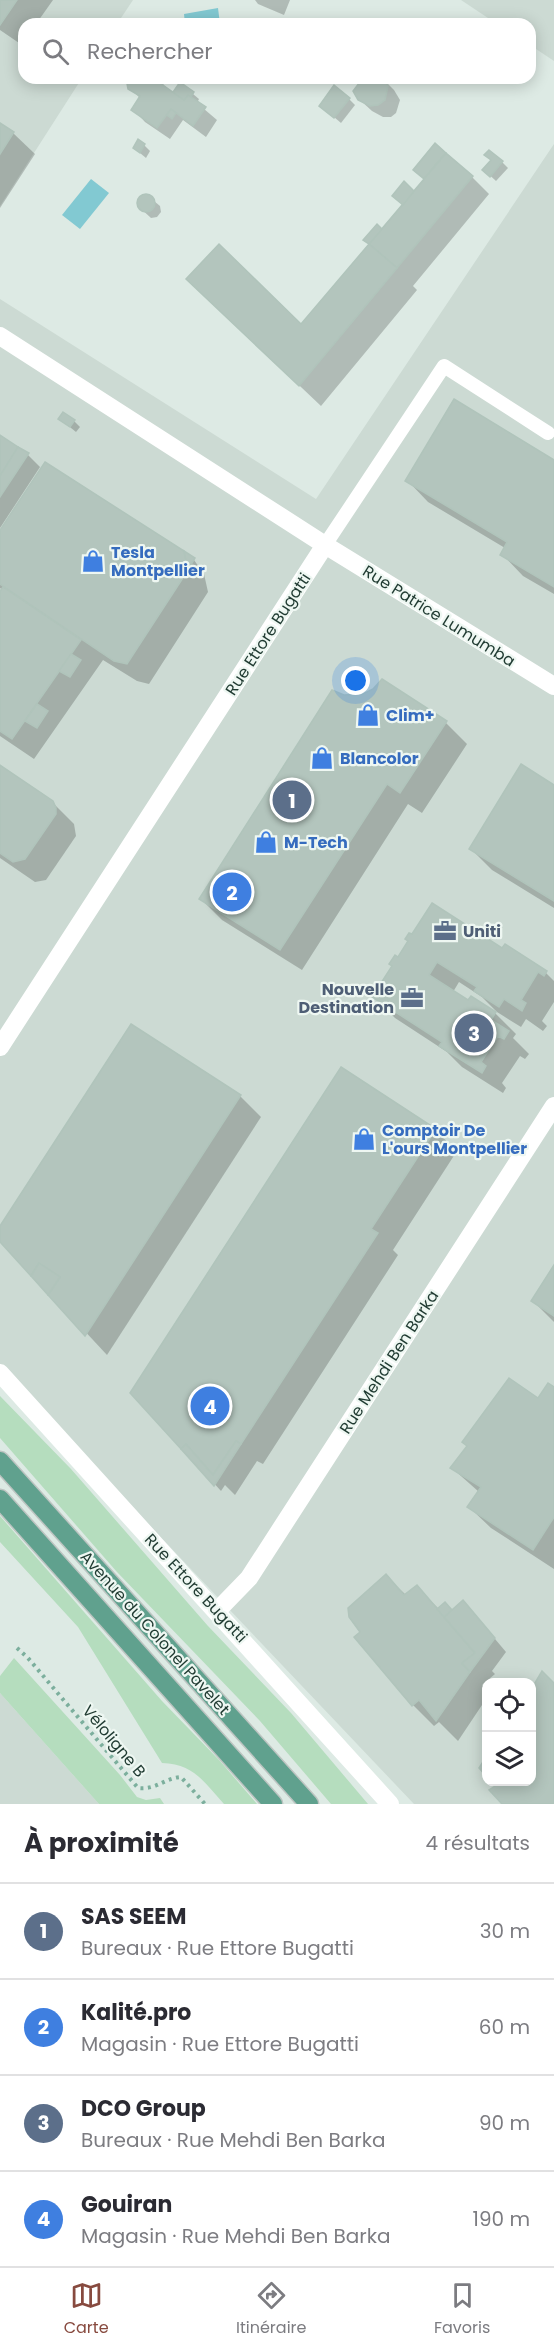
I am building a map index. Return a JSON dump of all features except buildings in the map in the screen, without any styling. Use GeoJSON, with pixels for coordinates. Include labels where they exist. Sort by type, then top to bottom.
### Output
{"type":"FeatureCollection","features":[{"type":"Feature","properties":{"kind":"main road","name":"Avenue du Colonel Pavelet"},"geometry":{"type":"LineString","coordinates":[[0,1461],[309,1804]]}},
{"type":"Feature","properties":{"kind":"main road","name":"Avenue du Colonel Pavelet"},"geometry":{"type":"LineString","coordinates":[[0,1499],[273,1804]]}},
{"type":"Feature","properties":{"kind":"street"},"geometry":{"type":"LineString","coordinates":[[0,336],[325,545]]}},
{"type":"Feature","properties":{"kind":"street","name":"Rue Patrice Lumumba"},"geometry":{"type":"LineString","coordinates":[[325,545],[554,686]]}},
{"type":"Feature","properties":{"kind":"street","name":"Rue Ettore Bugatti"},"geometry":{"type":"LineString","coordinates":[[0,1047],[325,545]]}},
{"type":"Feature","properties":{"kind":"street","name":"Rue Mehdi Ben Barka"},"geometry":{"type":"LineString","coordinates":[[217,1611],[249,1578],[554,1106]]}},
{"type":"Feature","properties":{"kind":"street","name":"Rue Ettore Bugatti"},"geometry":{"type":"LineString","coordinates":[[0,1373],[390,1804]]}},
{"type":"Feature","properties":{"kind":"lane"},"geometry":{"type":"LineString","coordinates":[[325,545],[444,366],[548,433]]}},
{"type":"Feature","properties":{"kind":"path","name":"Véloligne B"},"geometry":{"type":"LineString","coordinates":[[17,1648],[138,1788],[150,1790],[181,1777],[205,1804]]}},
{"type":"Feature","properties":{"kind":"shaded area"},"geometry":{"type":"Polygon","coordinates":[[[0,0],[133,0],[121,18],[18,18],[18,84],[78,84],[0,206],[0,0]]]}},
{"type":"Feature","properties":{"kind":"shaded area"},"geometry":{"type":"Polygon","coordinates":[[[461,0],[554,0],[554,61],[536,49],[536,18],[488,18],[461,0]]]}},
{"type":"Feature","properties":{"kind":"shaded area"},"geometry":{"type":"Polygon","coordinates":[[[554,144],[554,1804],[414,1804],[0,1368],[0,299],[316,499],[554,144]]]}},
{"type":"Feature","properties":{"kind":"shaded area"},"geometry":{"type":"Polygon","coordinates":[[[0,1693],[99,1804],[0,1804],[0,1693]]]}},
{"type":"Feature","properties":{"kind":"green space"},"geometry":{"type":"Polygon","coordinates":[[[0,1396],[71,1469],[208,1626],[291,1713],[368,1804],[331,1804],[260,1721],[117,1572],[0,1438],[0,1396]]]}},
{"type":"Feature","properties":{"kind":"green space"},"geometry":{"type":"Polygon","coordinates":[[[0,1516],[162,1701],[220,1761],[257,1804],[224,1804],[198,1776],[182,1767],[162,1763],[78,1627],[0,1542],[0,1516]]]}},
{"type":"Feature","properties":{"kind":"green space"},"geometry":{"type":"Polygon","coordinates":[[[14,1658],[120,1775],[137,1797],[146,1800],[160,1798],[164,1804],[99,1804],[0,1693],[0,1676],[14,1658]]]}},
{"type":"Feature","properties":{"kind":"water"},"geometry":{"type":"Polygon","coordinates":[[[218,8],[219,18],[184,18],[184,14],[218,8]]]}},
{"type":"Feature","properties":{"kind":"water"},"geometry":{"type":"Polygon","coordinates":[[[91,179],[109,193],[80,229],[62,215],[91,179]]]}},
{"type":"Feature","properties":{"kind":"place","name":"Tesla Montpellier"},"geometry":{"type":"Point","coordinates":[93,561]}},
{"type":"Feature","properties":{"kind":"place","name":"Clim+"},"geometry":{"type":"Point","coordinates":[368,715]}},
{"type":"Feature","properties":{"kind":"place","name":"Blancolor"},"geometry":{"type":"Point","coordinates":[322,758]}},
{"type":"Feature","properties":{"kind":"place","name":"SAS SEEM"},"geometry":{"type":"Point","coordinates":[292,800]}},
{"type":"Feature","properties":{"kind":"place","name":"M-Tech"},"geometry":{"type":"Point","coordinates":[266,842]}},
{"type":"Feature","properties":{"kind":"place","name":"Kalité.pro"},"geometry":{"type":"Point","coordinates":[232,892]}},
{"type":"Feature","properties":{"kind":"place","name":"Uniti"},"geometry":{"type":"Point","coordinates":[445,931]}},
{"type":"Feature","properties":{"kind":"place","name":"Nouvelle Destination"},"geometry":{"type":"Point","coordinates":[412,998]}},
{"type":"Feature","properties":{"kind":"place","name":"DCO Group"},"geometry":{"type":"Point","coordinates":[474,1033]}},
{"type":"Feature","properties":{"kind":"place","name":"Comptoir De L'ours Montpellier"},"geometry":{"type":"Point","coordinates":[364,1139]}},
{"type":"Feature","properties":{"kind":"place","name":"Gouiran"},"geometry":{"type":"Point","coordinates":[210,1406]}}]}
